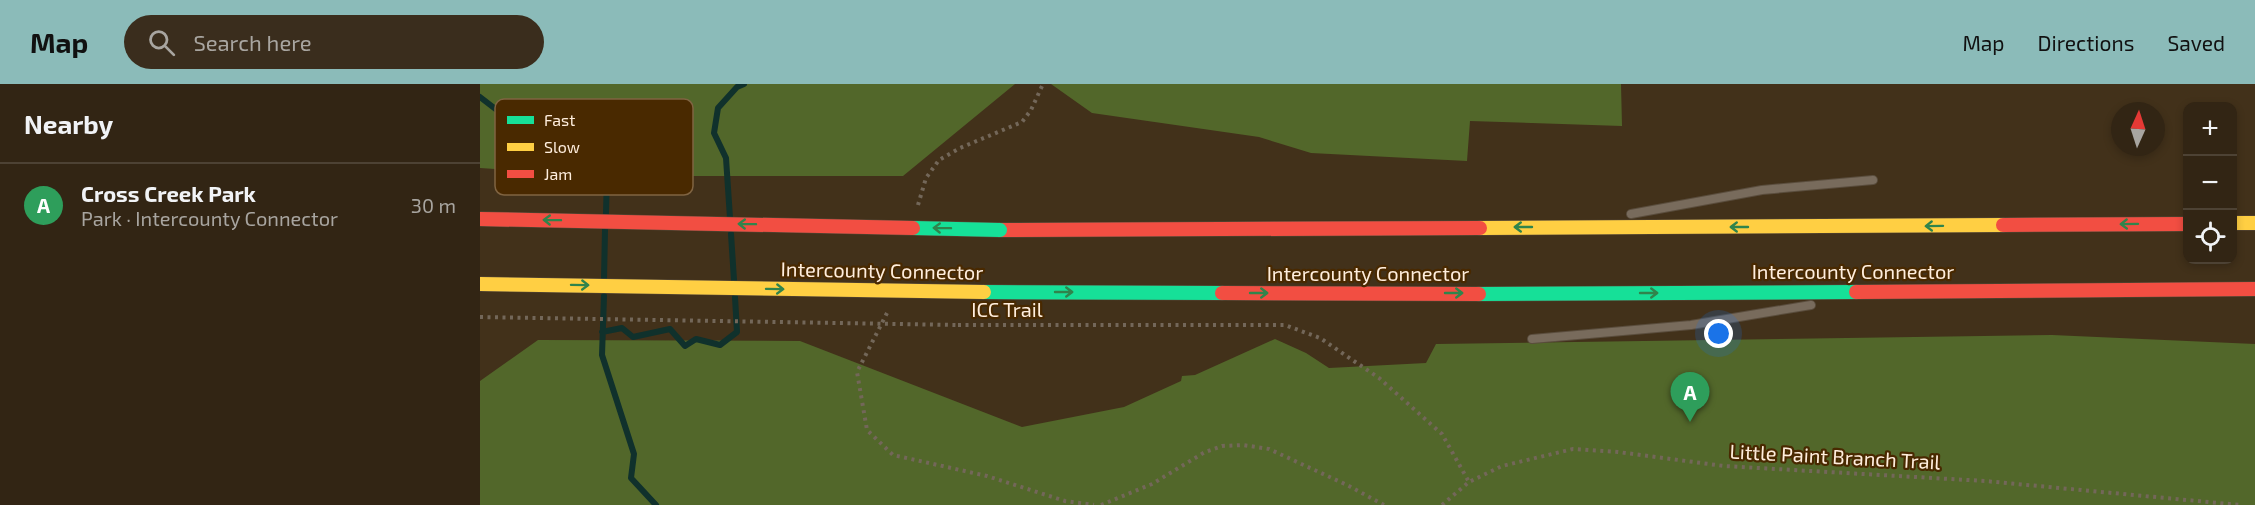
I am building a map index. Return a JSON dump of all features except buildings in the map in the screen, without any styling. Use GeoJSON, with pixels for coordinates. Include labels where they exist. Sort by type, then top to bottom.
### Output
{"type":"FeatureCollection","features":[{"type":"Feature","properties":{"kind":"highway"},"geometry":{"type":"LineString","coordinates":[[480,219],[1000,230],[2183,224]]}},
{"type":"Feature","properties":{"kind":"highway"},"geometry":{"type":"LineString","coordinates":[[2237,223],[2255,223]]}},
{"type":"Feature","properties":{"kind":"highway","name":"Intercounty Connector"},"geometry":{"type":"LineString","coordinates":[[480,284],[984,292],[1514,294],[2255,289]]}},
{"type":"Feature","properties":{"kind":"lane"},"geometry":{"type":"LineString","coordinates":[[1617,216],[1742,193],[1874,180]]}},
{"type":"Feature","properties":{"kind":"lane"},"geometry":{"type":"LineString","coordinates":[[1560,227],[1605,219]]}},
{"type":"Feature","properties":{"kind":"lane"},"geometry":{"type":"LineString","coordinates":[[1834,301],[1893,291]]}},
{"type":"Feature","properties":{"kind":"lane"},"geometry":{"type":"LineString","coordinates":[[1532,339],[1691,325],[1822,303]]}},
{"type":"Feature","properties":{"kind":"path"},"geometry":{"type":"LineString","coordinates":[[916,212],[926,178],[939,160],[960,148],[1022,122],[1031,110],[1043,84]]}},
{"type":"Feature","properties":{"kind":"path"},"geometry":{"type":"LineString","coordinates":[[888,312],[857,372],[867,430],[893,455],[987,476],[1065,501],[1094,505]]}},
{"type":"Feature","properties":{"kind":"path","name":"ICC Trail"},"geometry":{"type":"LineString","coordinates":[[480,317],[958,325],[1285,325],[1320,338],[1379,378],[1442,434],[1469,482]]}},
{"type":"Feature","properties":{"kind":"path"},"geometry":{"type":"LineString","coordinates":[[1101,505],[1152,484],[1205,452],[1222,446],[1243,445],[1269,449],[1384,505]]}},
{"type":"Feature","properties":{"kind":"path","name":"Little Paint Branch Trail"},"geometry":{"type":"LineString","coordinates":[[1442,505],[1469,482],[1502,466],[1573,449],[1618,452],[1724,466],[1985,481],[2240,505]]}},
{"type":"Feature","properties":{"kind":"green space"},"geometry":{"type":"Polygon","coordinates":[[[480,84],[1015,84],[903,176],[693,176],[693,99],[495,99],[495,169],[480,168],[480,84]]]}},
{"type":"Feature","properties":{"kind":"green space"},"geometry":{"type":"Polygon","coordinates":[[[1051,84],[1621,84],[1622,126],[1470,121],[1467,161],[1311,153],[1259,137],[1092,113],[1051,84]]]}},
{"type":"Feature","properties":{"kind":"green space"},"geometry":{"type":"Polygon","coordinates":[[[2052,335],[2255,344],[2255,505],[480,505],[480,381],[538,340],[800,341],[1022,427],[1124,407],[1181,381],[1182,376],[1195,375],[1275,339],[1306,353],[1329,368],[1426,363],[1436,344],[2052,335]]]}},
{"type":"Feature","properties":{"kind":"waterway"},"geometry":{"type":"LineString","coordinates":[[730,218],[726,158],[714,133],[718,108],[737,87],[744,84]]}},
{"type":"Feature","properties":{"kind":"waterway"},"geometry":{"type":"LineString","coordinates":[[480,97],[495,109]]}},
{"type":"Feature","properties":{"kind":"waterway"},"geometry":{"type":"LineString","coordinates":[[606,195],[606,213]]}},
{"type":"Feature","properties":{"kind":"waterway"},"geometry":{"type":"LineString","coordinates":[[604,279],[605,230]]}},
{"type":"Feature","properties":{"kind":"waterway"},"geometry":{"type":"LineString","coordinates":[[731,234],[734,280]]}},
{"type":"Feature","properties":{"kind":"waterway"},"geometry":{"type":"LineString","coordinates":[[604,296],[602,355],[634,454],[631,478],[656,505]]}},
{"type":"Feature","properties":{"kind":"waterway"},"geometry":{"type":"LineString","coordinates":[[602,332],[622,328],[633,337],[670,329],[685,346],[696,339],[720,345],[737,332],[735,297]]}},
{"type":"Feature","properties":{"kind":"traffic: fast"},"geometry":{"type":"LineString","coordinates":[[913,228],[1000,230]]}},
{"type":"Feature","properties":{"kind":"traffic: fast"},"geometry":{"type":"LineString","coordinates":[[984,292],[1222,293]]}},
{"type":"Feature","properties":{"kind":"traffic: fast"},"geometry":{"type":"LineString","coordinates":[[1479,294],[1856,292]]}},
{"type":"Feature","properties":{"kind":"traffic: slow"},"geometry":{"type":"LineString","coordinates":[[2237,223],[2255,223]]}},
{"type":"Feature","properties":{"kind":"traffic: slow"},"geometry":{"type":"LineString","coordinates":[[1480,228],[2003,225]]}},
{"type":"Feature","properties":{"kind":"traffic: slow"},"geometry":{"type":"LineString","coordinates":[[480,284],[984,292]]}},
{"type":"Feature","properties":{"kind":"traffic: jam"},"geometry":{"type":"LineString","coordinates":[[480,219],[913,228]]}},
{"type":"Feature","properties":{"kind":"traffic: jam"},"geometry":{"type":"LineString","coordinates":[[2003,225],[2183,224]]}},
{"type":"Feature","properties":{"kind":"traffic: jam"},"geometry":{"type":"LineString","coordinates":[[1000,230],[1480,228]]}},
{"type":"Feature","properties":{"kind":"traffic: jam"},"geometry":{"type":"LineString","coordinates":[[1856,292],[2255,289]]}},
{"type":"Feature","properties":{"kind":"traffic: jam"},"geometry":{"type":"LineString","coordinates":[[1222,293],[1479,294]]}},
{"type":"Feature","properties":{"kind":"place","name":"Cross Creek Park"},"geometry":{"type":"Point","coordinates":[1690,422]}}]}
